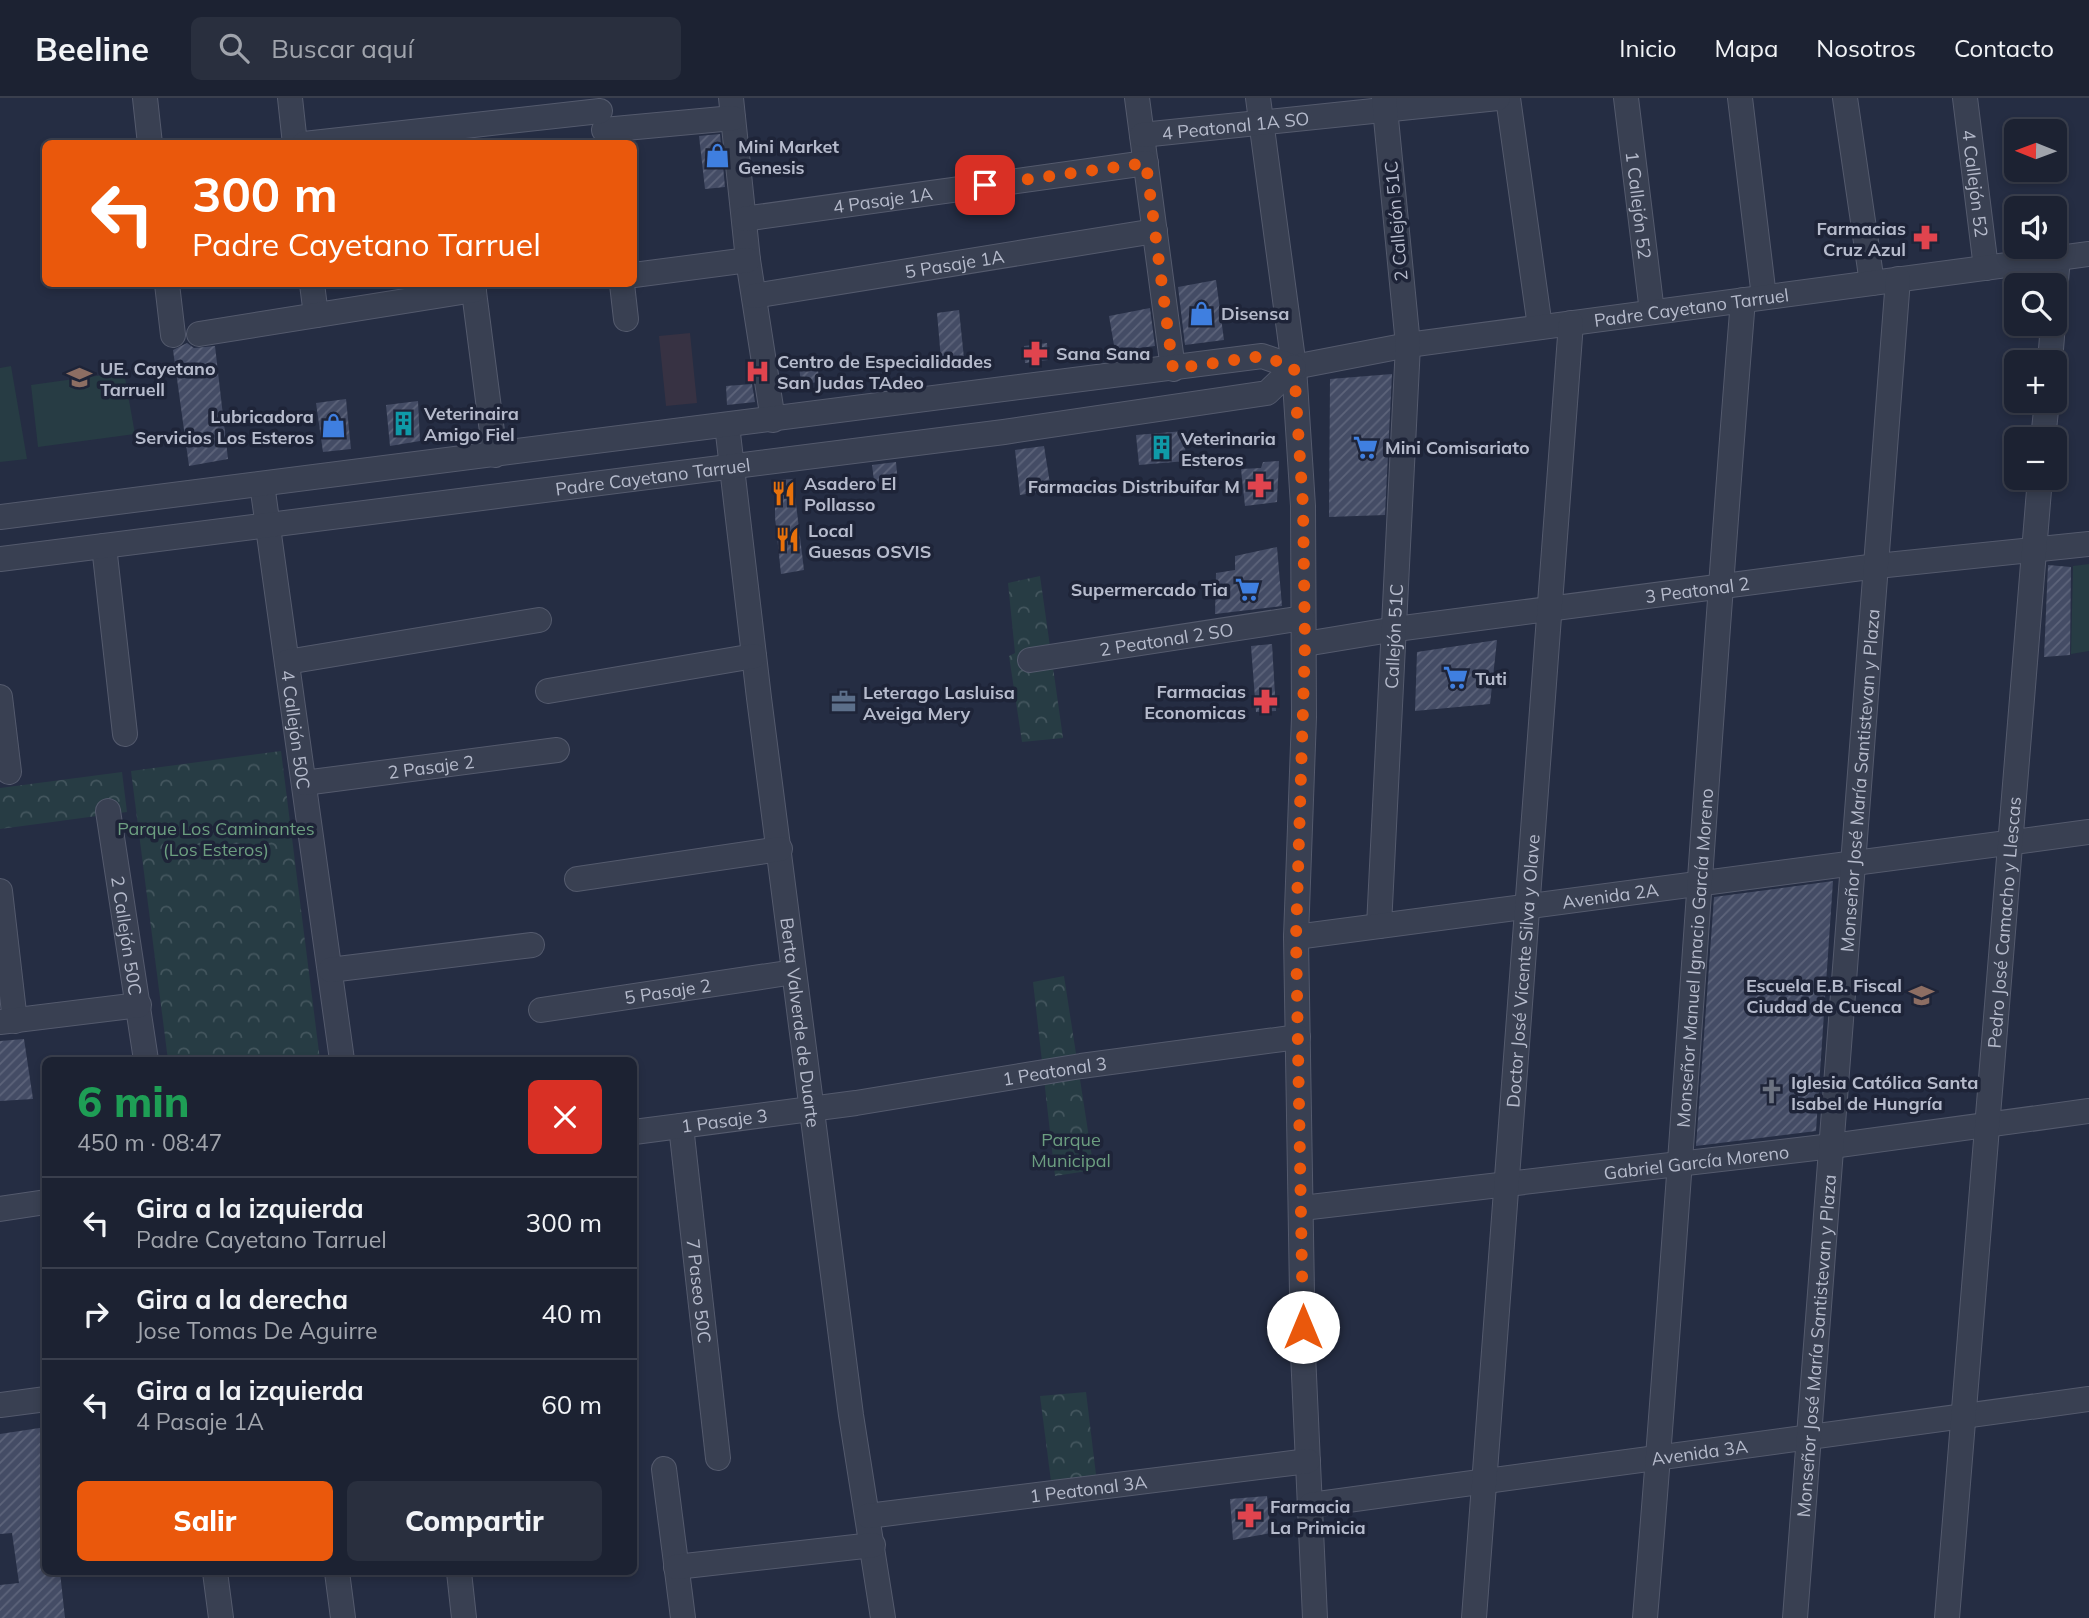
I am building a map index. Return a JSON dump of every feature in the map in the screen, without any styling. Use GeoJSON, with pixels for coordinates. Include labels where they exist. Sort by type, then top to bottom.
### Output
{"type":"FeatureCollection","features":[{"type":"Feature","properties":{"kind":"street"},"geometry":{"type":"LineString","coordinates":[[145,98],[150,140]]}},
{"type":"Feature","properties":{"kind":"street"},"geometry":{"type":"LineString","coordinates":[[290,98],[295,140]]}},
{"type":"Feature","properties":{"kind":"street"},"geometry":{"type":"LineString","coordinates":[[1137,98],[1173,369]]}},
{"type":"Feature","properties":{"kind":"street"},"geometry":{"type":"LineString","coordinates":[[1258,98],[1294,367],[1303,506],[1305,644],[1296,937],[1308,1461],[1315,1618]]}},
{"type":"Feature","properties":{"kind":"street","name":"4 Peatonal 1A SO"},"geometry":{"type":"LineString","coordinates":[[1142,135],[1261,123],[1385,104],[1498,98]]}},
{"type":"Feature","properties":{"kind":"street"},"geometry":{"type":"LineString","coordinates":[[1508,98],[1540,327]]}},
{"type":"Feature","properties":{"kind":"street","name":"1 Callejón 52"},"geometry":{"type":"LineString","coordinates":[[1626,98],[1652,312]]}},
{"type":"Feature","properties":{"kind":"street","name":"Monseñor Manuel Ignacio García Moreno"},"geometry":{"type":"LineString","coordinates":[[1645,1618],[1682,1163],[1720,586],[1754,299],[1740,98]]}},
{"type":"Feature","properties":{"kind":"street"},"geometry":{"type":"LineString","coordinates":[[1845,98],[1872,283]]}},
{"type":"Feature","properties":{"kind":"street","name":"4 Callejón 52"},"geometry":{"type":"LineString","coordinates":[[1965,98],[1986,268]]}},
{"type":"Feature","properties":{"kind":"street","name":"2 Callejón 51C"},"geometry":{"type":"LineString","coordinates":[[1385,104],[1408,345]]}},
{"type":"Feature","properties":{"kind":"street"},"geometry":{"type":"LineString","coordinates":[[371,140],[602,121],[732,105],[748,260],[773,420]]}},
{"type":"Feature","properties":{"kind":"street","name":"4 Pasaje 1A"},"geometry":{"type":"LineString","coordinates":[[744,219],[1146,163]]}},
{"type":"Feature","properties":{"kind":"street","name":"5 Pasaje 1A"},"geometry":{"type":"LineString","coordinates":[[754,296],[1155,231]]}},
{"type":"Feature","properties":{"kind":"street","name":"Padre Cayetano Tarruel"},"geometry":{"type":"LineString","coordinates":[[2067,257],[2089,254]]}},
{"type":"Feature","properties":{"kind":"street","name":"Padre Cayetano Tarruel"},"geometry":{"type":"LineString","coordinates":[[0,517],[1262,356],[1294,367],[1408,345],[2051,259]]}},
{"type":"Feature","properties":{"kind":"street"},"geometry":{"type":"LineString","coordinates":[[637,275],[748,260]]}},
{"type":"Feature","properties":{"kind":"street","name":"Monseñor José María Santistevan y Plaza"},"geometry":{"type":"LineString","coordinates":[[1796,1618],[1898,279]]}},
{"type":"Feature","properties":{"kind":"street"},"geometry":{"type":"LineString","coordinates":[[167,287],[173,335]]}},
{"type":"Feature","properties":{"kind":"street"},"geometry":{"type":"LineString","coordinates":[[312,287],[316,315]]}},
{"type":"Feature","properties":{"kind":"street"},"geometry":{"type":"LineString","coordinates":[[199,334],[474,287],[495,455]]}},
{"type":"Feature","properties":{"kind":"street"},"geometry":{"type":"LineString","coordinates":[[622,287],[626,319]]}},
{"type":"Feature","properties":{"kind":"street","name":"Doctor José Vicente Silva y Olave"},"geometry":{"type":"LineString","coordinates":[[1474,1618],[1571,323]]}},
{"type":"Feature","properties":{"kind":"street","name":"Callejón 51C"},"geometry":{"type":"LineString","coordinates":[[1378,926],[1396,629],[1408,345]]}},
{"type":"Feature","properties":{"kind":"street","name":"Padre Cayetano Tarruel"},"geometry":{"type":"LineString","coordinates":[[0,559],[1004,432],[1267,393],[1294,367]]}},
{"type":"Feature","properties":{"kind":"street","name":"Berta Valverde de Duarte"},"geometry":{"type":"LineString","coordinates":[[727,425],[851,1415],[883,1618]]}},
{"type":"Feature","properties":{"kind":"street","name":"4 Callejón 50C"},"geometry":{"type":"LineString","coordinates":[[262,484],[342,1057]]}},
{"type":"Feature","properties":{"kind":"street","name":"Pedro José Camacho y Llescas"},"geometry":{"type":"LineString","coordinates":[[1947,1618],[2039,490]]}},
{"type":"Feature","properties":{"kind":"street","name":"3 Peatonal 2"},"geometry":{"type":"LineString","coordinates":[[1305,644],[1396,629],[1720,586],[1877,566],[2089,544]]}},
{"type":"Feature","properties":{"kind":"street"},"geometry":{"type":"LineString","coordinates":[[104,546],[125,734]]}},
{"type":"Feature","properties":{"kind":"street","name":"2 Peatonal 2 SO"},"geometry":{"type":"LineString","coordinates":[[1030,660],[1303,618]]}},
{"type":"Feature","properties":{"kind":"street"},"geometry":{"type":"LineString","coordinates":[[287,662],[539,620]]}},
{"type":"Feature","properties":{"kind":"street"},"geometry":{"type":"LineString","coordinates":[[548,691],[754,656]]}},
{"type":"Feature","properties":{"kind":"street"},"geometry":{"type":"LineString","coordinates":[[0,697],[9,772]]}},
{"type":"Feature","properties":{"kind":"street","name":"2 Pasaje 2"},"geometry":{"type":"LineString","coordinates":[[304,783],[557,750]]}},
{"type":"Feature","properties":{"kind":"street","name":"2 Callejón 50C"},"geometry":{"type":"LineString","coordinates":[[108,811],[146,1057]]}},
{"type":"Feature","properties":{"kind":"street","name":"Avenida 2A"},"geometry":{"type":"LineString","coordinates":[[1296,937],[2089,832]]}},
{"type":"Feature","properties":{"kind":"street"},"geometry":{"type":"LineString","coordinates":[[578,879],[780,849]]}},
{"type":"Feature","properties":{"kind":"street"},"geometry":{"type":"LineString","coordinates":[[0,891],[7,1021],[139,1005]]}},
{"type":"Feature","properties":{"kind":"street"},"geometry":{"type":"LineString","coordinates":[[330,970],[532,945]]}},
{"type":"Feature","properties":{"kind":"street","name":"5 Pasaje 2"},"geometry":{"type":"LineString","coordinates":[[541,1010],[794,972]]}},
{"type":"Feature","properties":{"kind":"street","name":"1 Peatonal 3"},"geometry":{"type":"LineString","coordinates":[[814,1109],[1081,1066],[1298,1037]]}},
{"type":"Feature","properties":{"kind":"street","name":"1 Pasaje 3"},"geometry":{"type":"LineString","coordinates":[[637,1132],[814,1109]]}},
{"type":"Feature","properties":{"kind":"street","name":"Gabriel García Moreno"},"geometry":{"type":"LineString","coordinates":[[1302,1208],[1832,1146],[2089,1111]]}},
{"type":"Feature","properties":{"kind":"street","name":"7 Paseo 50C"},"geometry":{"type":"LineString","coordinates":[[681,1126],[718,1458]]}},
{"type":"Feature","properties":{"kind":"street"},"geometry":{"type":"LineString","coordinates":[[0,1209],[42,1203]]}},
{"type":"Feature","properties":{"kind":"street","name":"Avenida 3A"},"geometry":{"type":"LineString","coordinates":[[1311,1505],[2089,1399]]}},
{"type":"Feature","properties":{"kind":"street"},"geometry":{"type":"LineString","coordinates":[[0,1405],[42,1400]]}},
{"type":"Feature","properties":{"kind":"street","name":"1 Peatonal 3A"},"geometry":{"type":"LineString","coordinates":[[868,1516],[1308,1461]]}},
{"type":"Feature","properties":{"kind":"street"},"geometry":{"type":"LineString","coordinates":[[664,1469],[682,1618]]}},
{"type":"Feature","properties":{"kind":"street"},"geometry":{"type":"LineString","coordinates":[[676,1567],[873,1545]]}},
{"type":"Feature","properties":{"kind":"street"},"geometry":{"type":"LineString","coordinates":[[215,1575],[221,1618]]}},
{"type":"Feature","properties":{"kind":"street"},"geometry":{"type":"LineString","coordinates":[[337,1575],[343,1618]]}},
{"type":"Feature","properties":{"kind":"street"},"geometry":{"type":"LineString","coordinates":[[459,1575],[464,1618]]}},
{"type":"Feature","properties":{"kind":"shaded area"},"geometry":{"type":"Polygon","coordinates":[[[690,333],[697,403],[666,406],[659,336],[690,333]]]}},
{"type":"Feature","properties":{"kind":"green space"},"geometry":{"type":"Polygon","coordinates":[[[11,366],[27,459],[0,462],[0,368],[11,366]]]}},
{"type":"Feature","properties":{"kind":"green space"},"geometry":{"type":"Polygon","coordinates":[[[124,372],[135,434],[38,447],[31,385],[124,372]]]}},
{"type":"Feature","properties":{"kind":"green space"},"geometry":{"type":"Polygon","coordinates":[[[2089,564],[2089,651],[2071,654],[2073,566],[2089,564]]]}},
{"type":"Feature","properties":{"kind":"green space"},"geometry":{"type":"Polygon","coordinates":[[[1040,576],[1063,738],[1022,742],[1009,656],[1015,653],[1008,583],[1040,576]]]}},
{"type":"Feature","properties":{"kind":"green space","name":"Parque Los Caminantes (Los Esteros)"},"geometry":{"type":"Polygon","coordinates":[[[281,751],[320,1057],[168,1057],[131,771],[281,751]]]}},
{"type":"Feature","properties":{"kind":"green space"},"geometry":{"type":"Polygon","coordinates":[[[122,772],[127,812],[0,829],[0,788],[122,772]]]}},
{"type":"Feature","properties":{"kind":"green space","name":"Parque Municipal"},"geometry":{"type":"Polygon","coordinates":[[[1064,976],[1094,1170],[1055,1176],[1033,982],[1064,976]]]}},
{"type":"Feature","properties":{"kind":"green space"},"geometry":{"type":"Polygon","coordinates":[[[1086,1392],[1097,1483],[1052,1489],[1040,1396],[1086,1392]]]}},
{"type":"Feature","properties":{"kind":"building"},"geometry":{"type":"Polygon","coordinates":[[[720,134],[725,187],[705,189],[699,136],[720,134]]]}},
{"type":"Feature","properties":{"kind":"building","name":"Disensa"},"geometry":{"type":"Polygon","coordinates":[[[1216,280],[1224,340],[1185,345],[1178,287],[1216,280]]]}},
{"type":"Feature","properties":{"kind":"building"},"geometry":{"type":"Polygon","coordinates":[[[1150,308],[1155,346],[1115,351],[1109,316],[1150,308]]]}},
{"type":"Feature","properties":{"kind":"building"},"geometry":{"type":"Polygon","coordinates":[[[959,310],[965,368],[942,371],[937,313],[959,310]]]}},
{"type":"Feature","properties":{"kind":"building"},"geometry":{"type":"Polygon","coordinates":[[[187,343],[194,348],[215,346],[228,459],[189,466],[173,350],[187,343]]]}},
{"type":"Feature","properties":{"kind":"building","name":"Sana Sana"},"geometry":{"type":"Polygon","coordinates":[[[1047,343],[1048,360],[1025,363],[1024,346],[1047,343]]]}},
{"type":"Feature","properties":{"kind":"building"},"geometry":{"type":"Polygon","coordinates":[[[817,355],[819,382],[801,384],[798,357],[817,355]]]}},
{"type":"Feature","properties":{"kind":"building","name":"Mini Comisariato"},"geometry":{"type":"Polygon","coordinates":[[[1392,374],[1385,515],[1329,517],[1330,379],[1392,374]]]}},
{"type":"Feature","properties":{"kind":"building"},"geometry":{"type":"Polygon","coordinates":[[[752,384],[755,402],[727,405],[726,386],[752,384]]]}},
{"type":"Feature","properties":{"kind":"building","name":"Lubricadora Servicios Los Esteros"},"geometry":{"type":"Polygon","coordinates":[[[346,399],[351,449],[323,452],[316,403],[346,399]]]}},
{"type":"Feature","properties":{"kind":"building","name":"Veterinaira Amigo Fiel"},"geometry":{"type":"Polygon","coordinates":[[[418,401],[420,441],[390,446],[386,405],[418,401]]]}},
{"type":"Feature","properties":{"kind":"building","name":"Veterinaria Esteros"},"geometry":{"type":"Polygon","coordinates":[[[1184,431],[1186,461],[1139,465],[1136,435],[1184,431]]]}},
{"type":"Feature","properties":{"kind":"building"},"geometry":{"type":"Polygon","coordinates":[[[1044,446],[1051,490],[1020,495],[1015,450],[1044,446]]]}},
{"type":"Feature","properties":{"kind":"building","name":"Farmacias Distribuifar M"},"geometry":{"type":"Polygon","coordinates":[[[1279,461],[1277,502],[1245,506],[1241,469],[1261,468],[1263,462],[1279,461]]]}},
{"type":"Feature","properties":{"kind":"building"},"geometry":{"type":"Polygon","coordinates":[[[896,462],[898,485],[875,488],[872,465],[896,462]]]}},
{"type":"Feature","properties":{"kind":"building","name":"Local Guesas OSVIS"},"geometry":{"type":"Polygon","coordinates":[[[793,479],[804,570],[781,574],[775,517],[775,480],[793,479]]]}},
{"type":"Feature","properties":{"kind":"building","name":"Supermercado Tia"},"geometry":{"type":"Polygon","coordinates":[[[1277,547],[1282,606],[1215,614],[1216,573],[1235,570],[1235,556],[1277,547]]]}},
{"type":"Feature","properties":{"kind":"building"},"geometry":{"type":"Polygon","coordinates":[[[2048,565],[2071,567],[2070,655],[2044,657],[2048,565]]]}},
{"type":"Feature","properties":{"kind":"building","name":"Tuti"},"geometry":{"type":"Polygon","coordinates":[[[1497,640],[1490,704],[1415,711],[1417,652],[1497,640]]]}},
{"type":"Feature","properties":{"kind":"building"},"geometry":{"type":"Polygon","coordinates":[[[1272,644],[1276,711],[1256,712],[1251,646],[1272,644]]]}},
{"type":"Feature","properties":{"kind":"building"},"geometry":{"type":"Polygon","coordinates":[[[1833,881],[1816,1131],[1696,1146],[1714,897],[1833,881]]]}},
{"type":"Feature","properties":{"kind":"building"},"geometry":{"type":"Polygon","coordinates":[[[24,1039],[33,1099],[0,1101],[0,1041],[24,1039]]]}},
{"type":"Feature","properties":{"kind":"building"},"geometry":{"type":"Polygon","coordinates":[[[42,1428],[42,1575],[60,1575],[65,1618],[0,1618],[0,1585],[19,1583],[12,1533],[0,1534],[0,1434],[42,1428]]]}},
{"type":"Feature","properties":{"kind":"building","name":"Farmacia La Primicia"},"geometry":{"type":"Polygon","coordinates":[[[1267,1496],[1271,1533],[1233,1540],[1230,1499],[1267,1496]]]}},
{"type":"Feature","properties":{"kind":"place","name":"Mini Market Genesis"},"geometry":{"type":"Point","coordinates":[718,156]}},
{"type":"Feature","properties":{"kind":"place","name":"Farmacias Cruz Azul"},"geometry":{"type":"Point","coordinates":[1926,238]}},
{"type":"Feature","properties":{"kind":"place","name":"Disensa"},"geometry":{"type":"Point","coordinates":[1201,313]}},
{"type":"Feature","properties":{"kind":"place","name":"Sana Sana"},"geometry":{"type":"Point","coordinates":[1036,353]}},
{"type":"Feature","properties":{"kind":"place","name":"Centro de Especialidades San Judas TAdeo"},"geometry":{"type":"Point","coordinates":[757,371]}},
{"type":"Feature","properties":{"kind":"place","name":"UE. Cayetano Tarruell"},"geometry":{"type":"Point","coordinates":[80,378]}},
{"type":"Feature","properties":{"kind":"place","name":"Veterinaira Amigo Fiel"},"geometry":{"type":"Point","coordinates":[404,423]}},
{"type":"Feature","properties":{"kind":"place","name":"Lubricadora Servicios Los Esteros"},"geometry":{"type":"Point","coordinates":[334,426]}},
{"type":"Feature","properties":{"kind":"place","name":"Mini Comisariato"},"geometry":{"type":"Point","coordinates":[1365,447]}},
{"type":"Feature","properties":{"kind":"place","name":"Veterinaria Esteros"},"geometry":{"type":"Point","coordinates":[1161,448]}},
{"type":"Feature","properties":{"kind":"place","name":"Farmacias Distribuifar M"},"geometry":{"type":"Point","coordinates":[1260,486]}},
{"type":"Feature","properties":{"kind":"place","name":"Asadero El Pollasso"},"geometry":{"type":"Point","coordinates":[784,493]}},
{"type":"Feature","properties":{"kind":"place","name":"Local Guesas OSVIS"},"geometry":{"type":"Point","coordinates":[788,540]}},
{"type":"Feature","properties":{"kind":"place","name":"Supermercado Tia"},"geometry":{"type":"Point","coordinates":[1248,589]}},
{"type":"Feature","properties":{"kind":"place","name":"Tuti"},"geometry":{"type":"Point","coordinates":[1455,678]}},
{"type":"Feature","properties":{"kind":"place","name":"Farmacias Economicas"},"geometry":{"type":"Point","coordinates":[1266,701]}},
{"type":"Feature","properties":{"kind":"place","name":"Leterago Lasluisa Aveiga Mery"},"geometry":{"type":"Point","coordinates":[843,702]}},
{"type":"Feature","properties":{"kind":"place","name":"Escuela E.B. Fiscal Ciudad de Cuenca"},"geometry":{"type":"Point","coordinates":[1922,995]}},
{"type":"Feature","properties":{"kind":"place","name":"Iglesia Católica Santa Isabel de Hungría"},"geometry":{"type":"Point","coordinates":[1771,1092]}},
{"type":"Feature","properties":{"kind":"place","name":"Farmacia La Primicia"},"geometry":{"type":"Point","coordinates":[1250,1516]}},
{"type":"Feature","properties":{"kind":"route"},"geometry":{"type":"LineString","coordinates":[[985,185],[1146,163],[1173,369],[1262,356],[1294,367],[1303,506],[1305,644],[1296,937],[1303,1327]]}}]}
